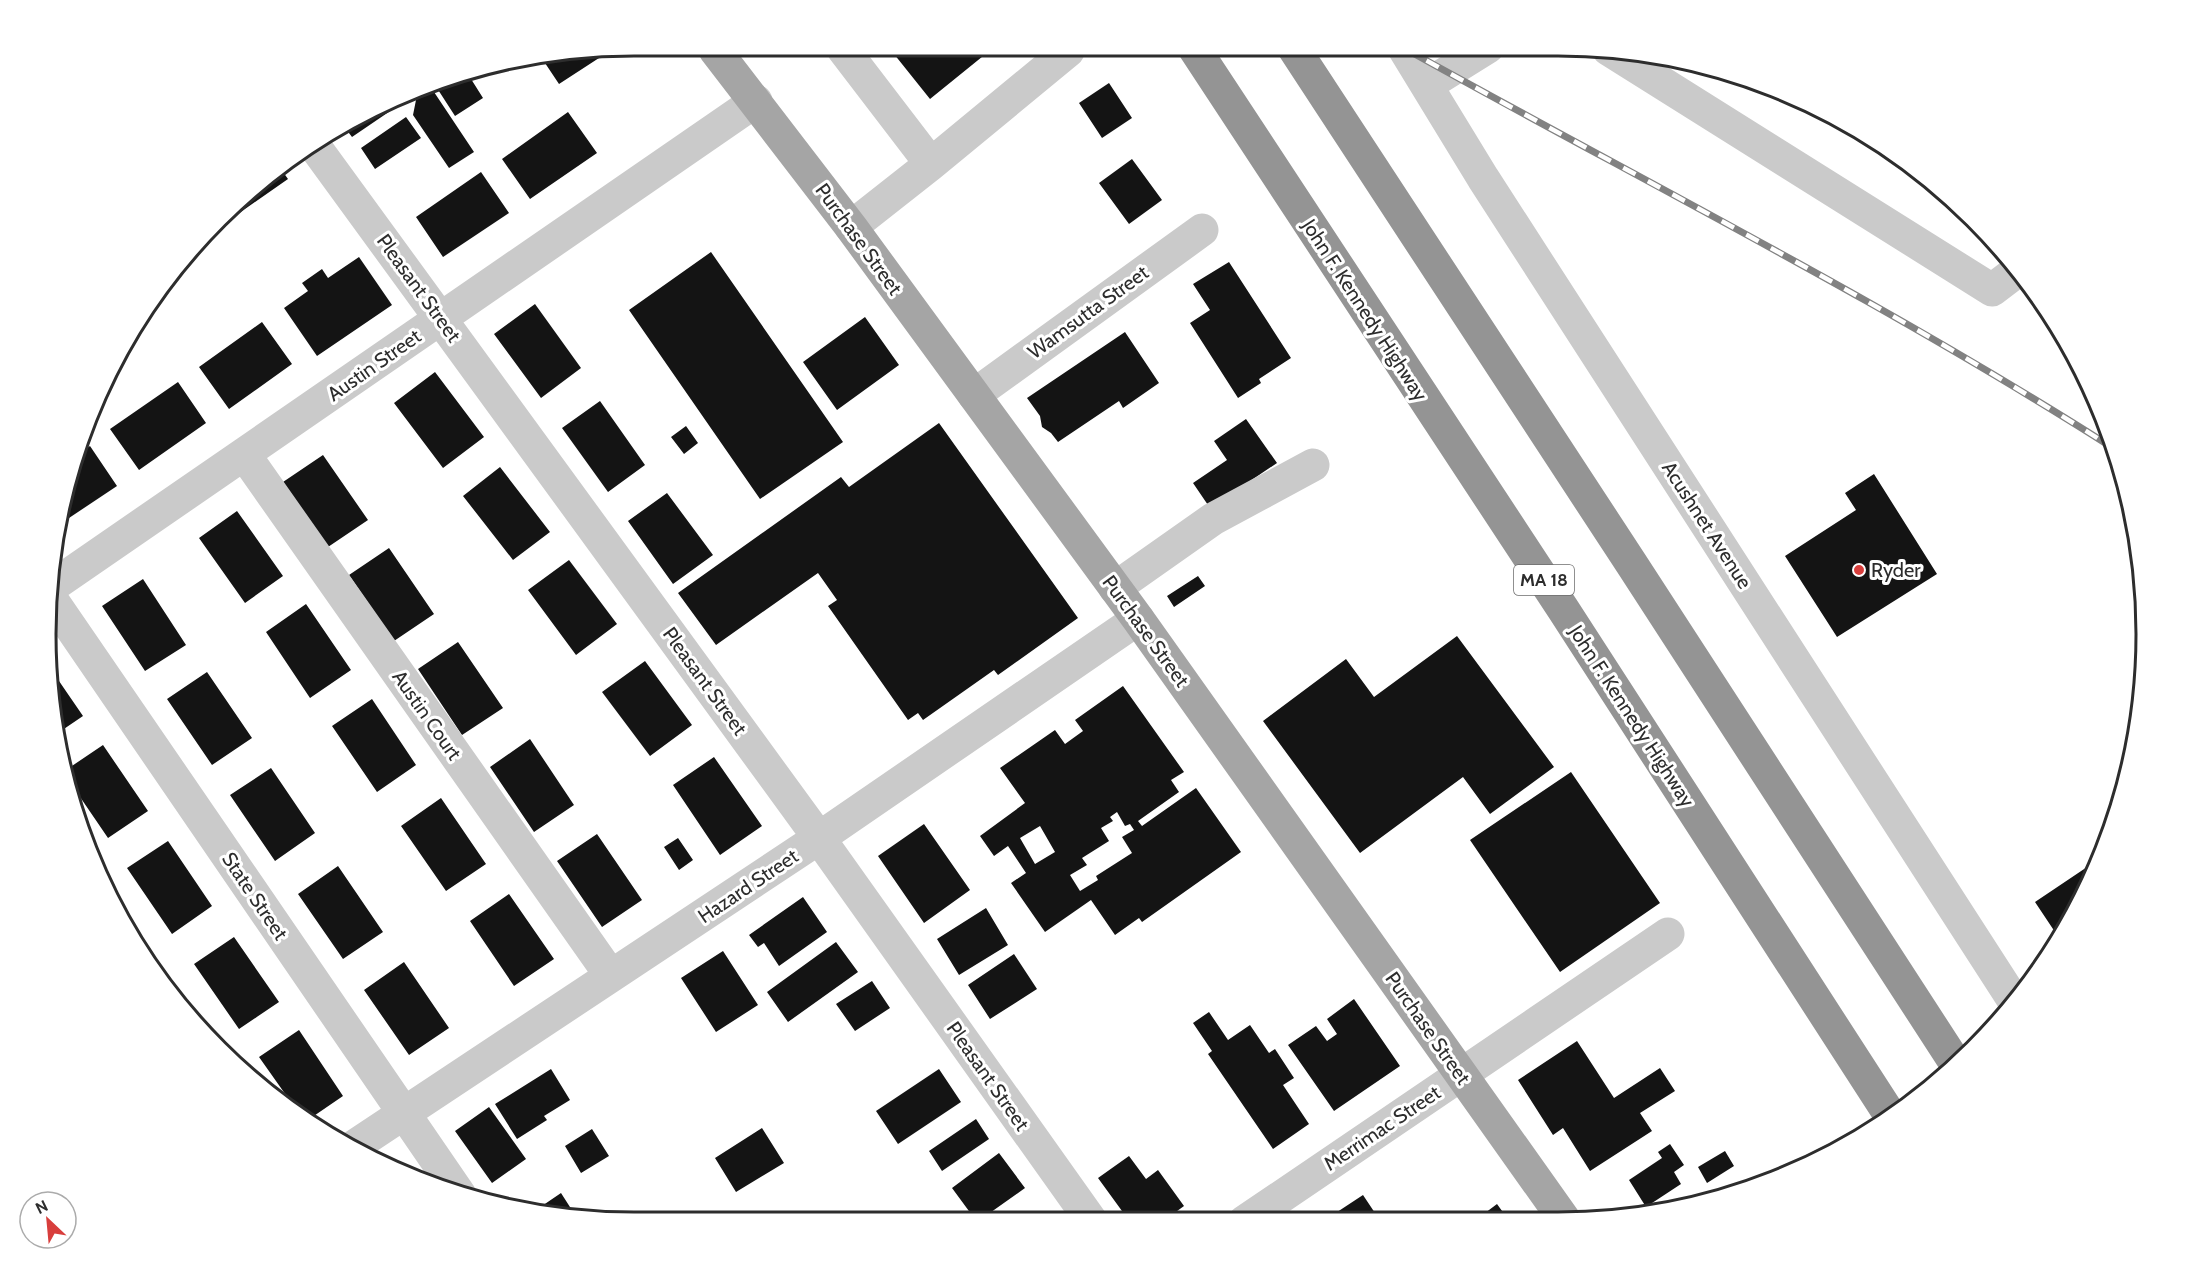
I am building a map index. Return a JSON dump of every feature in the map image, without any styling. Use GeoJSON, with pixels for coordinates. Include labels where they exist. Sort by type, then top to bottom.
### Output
{"type":"FeatureCollection","features":[{"type":"Feature","properties":{"kind":"highway","name":"John F. Kennedy Highway"},"geometry":{"type":"LineString","coordinates":[[1199,56],[1557,600],[1886,1109]]}},
{"type":"Feature","properties":{"kind":"highway"},"geometry":{"type":"LineString","coordinates":[[1299,56],[1638,572],[1951,1057]]}},
{"type":"Feature","properties":{"kind":"main road","name":"Purchase Street"},"geometry":{"type":"LineString","coordinates":[[720,56],[851,227],[1138,619],[1559,1212]]}},
{"type":"Feature","properties":{"kind":"street"},"geometry":{"type":"LineString","coordinates":[[848,56],[931,164]]}},
{"type":"Feature","properties":{"kind":"street"},"geometry":{"type":"LineString","coordinates":[[851,227],[1062,56]]}},
{"type":"Feature","properties":{"kind":"street","name":"Acushnet Avenue"},"geometry":{"type":"LineString","coordinates":[[1409,56],[1483,177],[2009,994]]}},
{"type":"Feature","properties":{"kind":"street"},"geometry":{"type":"LineString","coordinates":[[1427,85],[1474,56]]}},
{"type":"Feature","properties":{"kind":"street"},"geometry":{"type":"LineString","coordinates":[[1624,59],[1992,290],[2011,276]]}},
{"type":"Feature","properties":{"kind":"street","name":"Austin Street"},"geometry":{"type":"LineString","coordinates":[[58,582],[756,101]]}},
{"type":"Feature","properties":{"kind":"street","name":"Pleasant Street"},"geometry":{"type":"LineString","coordinates":[[318,150],[819,838],[1085,1212]]}},
{"type":"Feature","properties":{"kind":"street","name":"Wamsutta Street"},"geometry":{"type":"LineString","coordinates":[[974,395],[1202,230]]}},
{"type":"Feature","properties":{"kind":"street","name":"Austin Court"},"geometry":{"type":"LineString","coordinates":[[244,454],[611,976]]}},
{"type":"Feature","properties":{"kind":"street"},"geometry":{"type":"LineString","coordinates":[[1115,588],[1213,519],[1313,465]]}},
{"type":"Feature","properties":{"kind":"street","name":"State Street"},"geometry":{"type":"LineString","coordinates":[[57,607],[452,1183]]}},
{"type":"Feature","properties":{"kind":"street","name":"Hazard Street"},"geometry":{"type":"LineString","coordinates":[[359,1143],[819,838],[1138,619]]}},
{"type":"Feature","properties":{"kind":"street","name":"Merrimac Street"},"geometry":{"type":"LineString","coordinates":[[1259,1212],[1668,934]]}},
{"type":"Feature","properties":{"kind":"building"},"geometry":{"type":"Polygon","coordinates":[[[896,56],[983,56],[930,99],[896,56]]]}},
{"type":"Feature","properties":{"kind":"building"},"geometry":{"type":"Polygon","coordinates":[[[598,57],[599,58],[559,84],[545,63],[598,57]]]}},
{"type":"Feature","properties":{"kind":"building"},"geometry":{"type":"Polygon","coordinates":[[[471,79],[483,98],[455,116],[438,90],[471,79]]]}},
{"type":"Feature","properties":{"kind":"building"},"geometry":{"type":"Polygon","coordinates":[[[1109,83],[1132,118],[1102,138],[1079,103],[1109,83]]]}},
{"type":"Feature","properties":{"kind":"building"},"geometry":{"type":"Polygon","coordinates":[[[434,92],[474,152],[449,168],[413,115],[416,100],[434,92]]]}},
{"type":"Feature","properties":{"kind":"building"},"geometry":{"type":"Polygon","coordinates":[[[395,108],[352,137],[348,131],[395,108]]]}},
{"type":"Feature","properties":{"kind":"building"},"geometry":{"type":"Polygon","coordinates":[[[568,112],[597,153],[530,199],[502,159],[568,112]]]}},
{"type":"Feature","properties":{"kind":"building"},"geometry":{"type":"Polygon","coordinates":[[[406,117],[421,138],[375,169],[361,148],[406,117]]]}},
{"type":"Feature","properties":{"kind":"building"},"geometry":{"type":"Polygon","coordinates":[[[1132,159],[1162,200],[1129,224],[1099,183],[1132,159]]]}},
{"type":"Feature","properties":{"kind":"building"},"geometry":{"type":"Polygon","coordinates":[[[481,172],[509,213],[443,257],[416,217],[481,172]]]}},
{"type":"Feature","properties":{"kind":"building"},"geometry":{"type":"Polygon","coordinates":[[[284,174],[288,179],[235,216],[253,199],[284,174]]]}},
{"type":"Feature","properties":{"kind":"building"},"geometry":{"type":"Polygon","coordinates":[[[711,252],[843,442],[760,499],[629,310],[711,252]]]}},
{"type":"Feature","properties":{"kind":"building"},"geometry":{"type":"Polygon","coordinates":[[[359,257],[392,305],[317,356],[284,308],[308,291],[302,283],[322,269],[328,278],[359,257]]]}},
{"type":"Feature","properties":{"kind":"building"},"geometry":{"type":"Polygon","coordinates":[[[1229,262],[1291,358],[1259,379],[1261,383],[1238,398],[1190,323],[1210,310],[1193,284],[1229,262]]]}},
{"type":"Feature","properties":{"kind":"building"},"geometry":{"type":"Polygon","coordinates":[[[535,304],[581,368],[541,398],[494,334],[535,304]]]}},
{"type":"Feature","properties":{"kind":"building"},"geometry":{"type":"Polygon","coordinates":[[[865,317],[899,365],[837,410],[803,362],[865,317]]]}},
{"type":"Feature","properties":{"kind":"building"},"geometry":{"type":"Polygon","coordinates":[[[262,322],[292,364],[229,409],[199,367],[262,322]]]}},
{"type":"Feature","properties":{"kind":"building"},"geometry":{"type":"Polygon","coordinates":[[[1125,332],[1159,383],[1123,408],[1119,401],[1058,442],[1042,427],[1040,416],[1027,398],[1125,332]]]}},
{"type":"Feature","properties":{"kind":"building"},"geometry":{"type":"Polygon","coordinates":[[[435,372],[484,437],[443,468],[394,403],[435,372]]]}},
{"type":"Feature","properties":{"kind":"building"},"geometry":{"type":"Polygon","coordinates":[[[178,382],[206,423],[139,470],[110,429],[178,382]]]}},
{"type":"Feature","properties":{"kind":"building"},"geometry":{"type":"Polygon","coordinates":[[[600,401],[645,465],[608,492],[562,428],[600,401]]]}},
{"type":"Feature","properties":{"kind":"building"},"geometry":{"type":"Polygon","coordinates":[[[1246,419],[1277,463],[1210,508],[1193,483],[1227,460],[1214,441],[1246,419]]]}},
{"type":"Feature","properties":{"kind":"building"},"geometry":{"type":"Polygon","coordinates":[[[939,423],[1078,618],[998,675],[994,670],[923,720],[918,713],[908,720],[828,606],[837,600],[818,573],[716,645],[678,593],[841,477],[849,487],[939,423]]]}},
{"type":"Feature","properties":{"kind":"building"},"geometry":{"type":"Polygon","coordinates":[[[686,426],[698,443],[684,454],[671,437],[686,426]]]}},
{"type":"Feature","properties":{"kind":"building"},"geometry":{"type":"Polygon","coordinates":[[[90,446],[117,486],[67,519],[75,484],[86,449],[90,446]]]}},
{"type":"Feature","properties":{"kind":"building"},"geometry":{"type":"Polygon","coordinates":[[[323,455],[368,520],[328,547],[283,482],[323,455]]]}},
{"type":"Feature","properties":{"kind":"building"},"geometry":{"type":"Polygon","coordinates":[[[500,467],[550,532],[513,560],[463,496],[500,467]]]}},
{"type":"Feature","properties":{"kind":"building"},"geometry":{"type":"Polygon","coordinates":[[[1874,474],[1937,574],[1837,637],[1785,556],[1856,510],[1845,493],[1874,474]]]}},
{"type":"Feature","properties":{"kind":"building"},"geometry":{"type":"Polygon","coordinates":[[[667,493],[713,555],[673,584],[628,521],[667,493]]]}},
{"type":"Feature","properties":{"kind":"building"},"geometry":{"type":"Polygon","coordinates":[[[237,511],[283,576],[245,603],[199,538],[237,511]]]}},
{"type":"Feature","properties":{"kind":"building"},"geometry":{"type":"Polygon","coordinates":[[[389,548],[434,614],[394,641],[349,575],[389,548]]]}},
{"type":"Feature","properties":{"kind":"building"},"geometry":{"type":"Polygon","coordinates":[[[569,560],[617,624],[576,655],[528,590],[569,560]]]}},
{"type":"Feature","properties":{"kind":"building"},"geometry":{"type":"Polygon","coordinates":[[[1198,576],[1205,586],[1174,607],[1167,596],[1198,576]]]}},
{"type":"Feature","properties":{"kind":"building"},"geometry":{"type":"Polygon","coordinates":[[[143,579],[186,645],[145,671],[102,606],[143,579]]]}},
{"type":"Feature","properties":{"kind":"building"},"geometry":{"type":"Polygon","coordinates":[[[306,604],[351,670],[310,698],[266,632],[306,604]]]}},
{"type":"Feature","properties":{"kind":"building"},"geometry":{"type":"Polygon","coordinates":[[[1457,636],[1554,767],[1490,814],[1463,777],[1360,853],[1263,721],[1346,659],[1374,697],[1457,636]]]}},
{"type":"Feature","properties":{"kind":"building"},"geometry":{"type":"Polygon","coordinates":[[[458,642],[503,708],[462,735],[418,669],[458,642]]]}},
{"type":"Feature","properties":{"kind":"building"},"geometry":{"type":"Polygon","coordinates":[[[645,661],[692,725],[650,756],[602,692],[645,661]]]}},
{"type":"Feature","properties":{"kind":"building"},"geometry":{"type":"Polygon","coordinates":[[[207,672],[252,738],[212,765],[167,699],[207,672]]]}},
{"type":"Feature","properties":{"kind":"building"},"geometry":{"type":"Polygon","coordinates":[[[58,679],[83,716],[64,729],[58,679]]]}},
{"type":"Feature","properties":{"kind":"building"},"geometry":{"type":"Polygon","coordinates":[[[1123,686],[1184,772],[1171,780],[1179,792],[1138,821],[1142,826],[1196,788],[1241,852],[1142,922],[1139,918],[1115,935],[1091,900],[1045,932],[1011,883],[1026,873],[1008,846],[994,856],[980,836],[1025,803],[1000,768],[1055,730],[1065,744],[1083,731],[1075,720],[1123,686]],[[1117,812],[1110,817],[1113,821],[1101,828],[1109,841],[1082,858],[1087,865],[1070,875],[1080,891],[1098,880],[1096,876],[1132,853],[1122,837],[1134,830],[1130,824],[1125,826],[1117,812]],[[1040,826],[1020,838],[1035,864],[1055,852],[1040,826]]]}},
{"type":"Feature","properties":{"kind":"building"},"geometry":{"type":"Polygon","coordinates":[[[372,699],[416,765],[377,792],[332,726],[372,699]]]}},
{"type":"Feature","properties":{"kind":"building"},"geometry":{"type":"Polygon","coordinates":[[[530,739],[574,805],[534,832],[490,767],[530,739]]]}},
{"type":"Feature","properties":{"kind":"building"},"geometry":{"type":"Polygon","coordinates":[[[103,745],[148,811],[108,838],[78,794],[71,766],[103,745]]]}},
{"type":"Feature","properties":{"kind":"building"},"geometry":{"type":"Polygon","coordinates":[[[714,757],[762,826],[720,855],[673,785],[714,757]]]}},
{"type":"Feature","properties":{"kind":"building"},"geometry":{"type":"Polygon","coordinates":[[[271,768],[315,833],[275,861],[230,795],[271,768]]]}},
{"type":"Feature","properties":{"kind":"building"},"geometry":{"type":"Polygon","coordinates":[[[1571,772],[1660,903],[1560,972],[1470,840],[1571,772]]]}},
{"type":"Feature","properties":{"kind":"building"},"geometry":{"type":"Polygon","coordinates":[[[441,798],[486,864],[446,891],[401,826],[441,798]]]}},
{"type":"Feature","properties":{"kind":"building"},"geometry":{"type":"Polygon","coordinates":[[[924,824],[970,890],[924,923],[878,856],[924,824]]]}},
{"type":"Feature","properties":{"kind":"building"},"geometry":{"type":"Polygon","coordinates":[[[597,834],[642,900],[602,927],[557,861],[597,834]]]}},
{"type":"Feature","properties":{"kind":"building"},"geometry":{"type":"Polygon","coordinates":[[[678,838],[693,860],[679,870],[664,847],[678,838]]]}},
{"type":"Feature","properties":{"kind":"building"},"geometry":{"type":"Polygon","coordinates":[[[168,841],[212,906],[172,934],[127,868],[168,841]]]}},
{"type":"Feature","properties":{"kind":"building"},"geometry":{"type":"Polygon","coordinates":[[[338,866],[383,932],[343,959],[298,894],[338,866]]]}},
{"type":"Feature","properties":{"kind":"building"},"geometry":{"type":"Polygon","coordinates":[[[2085,868],[2054,930],[2035,902],[2085,868]]]}},
{"type":"Feature","properties":{"kind":"building"},"geometry":{"type":"Polygon","coordinates":[[[509,894],[554,959],[514,986],[470,921],[509,894]]]}},
{"type":"Feature","properties":{"kind":"building"},"geometry":{"type":"Polygon","coordinates":[[[803,897],[827,932],[779,966],[764,943],[758,947],[749,935],[803,897]]]}},
{"type":"Feature","properties":{"kind":"building"},"geometry":{"type":"Polygon","coordinates":[[[986,908],[1008,945],[959,975],[937,939],[986,908]]]}},
{"type":"Feature","properties":{"kind":"building"},"geometry":{"type":"Polygon","coordinates":[[[234,937],[279,1002],[239,1029],[194,964],[234,937]]]}},
{"type":"Feature","properties":{"kind":"building"},"geometry":{"type":"Polygon","coordinates":[[[836,942],[858,972],[788,1022],[767,992],[836,942]]]}},
{"type":"Feature","properties":{"kind":"building"},"geometry":{"type":"Polygon","coordinates":[[[723,951],[758,1005],[716,1032],[681,978],[723,951]]]}},
{"type":"Feature","properties":{"kind":"building"},"geometry":{"type":"Polygon","coordinates":[[[1014,954],[1037,989],[990,1019],[968,985],[1014,954]]]}},
{"type":"Feature","properties":{"kind":"building"},"geometry":{"type":"Polygon","coordinates":[[[404,962],[449,1028],[409,1055],[364,990],[404,962]]]}},
{"type":"Feature","properties":{"kind":"building"},"geometry":{"type":"Polygon","coordinates":[[[872,981],[890,1008],[855,1031],[836,1004],[872,981]]]}},
{"type":"Feature","properties":{"kind":"building"},"geometry":{"type":"Polygon","coordinates":[[[1354,999],[1400,1066],[1334,1111],[1288,1045],[1316,1026],[1327,1041],[1337,1034],[1327,1019],[1354,999]]]}},
{"type":"Feature","properties":{"kind":"building"},"geometry":{"type":"Polygon","coordinates":[[[1209,1012],[1228,1040],[1250,1025],[1269,1053],[1275,1049],[1294,1078],[1283,1085],[1309,1124],[1273,1149],[1208,1054],[1212,1051],[1193,1023],[1209,1012]]]}},
{"type":"Feature","properties":{"kind":"building"},"geometry":{"type":"Polygon","coordinates":[[[299,1030],[343,1096],[314,1116],[287,1097],[259,1057],[299,1030]]]}},
{"type":"Feature","properties":{"kind":"building"},"geometry":{"type":"Polygon","coordinates":[[[1577,1041],[1614,1098],[1660,1068],[1675,1091],[1640,1113],[1652,1131],[1590,1171],[1563,1128],[1553,1135],[1518,1080],[1577,1041]]]}},
{"type":"Feature","properties":{"kind":"building"},"geometry":{"type":"Polygon","coordinates":[[[551,1069],[570,1100],[544,1116],[547,1120],[517,1139],[495,1104],[551,1069]]]}},
{"type":"Feature","properties":{"kind":"building"},"geometry":{"type":"Polygon","coordinates":[[[939,1069],[961,1102],[898,1144],[876,1111],[939,1069]]]}},
{"type":"Feature","properties":{"kind":"building"},"geometry":{"type":"Polygon","coordinates":[[[489,1107],[526,1159],[492,1183],[455,1131],[489,1107]]]}},
{"type":"Feature","properties":{"kind":"building"},"geometry":{"type":"Polygon","coordinates":[[[976,1119],[989,1139],[942,1171],[929,1151],[976,1119]]]}},
{"type":"Feature","properties":{"kind":"building"},"geometry":{"type":"Polygon","coordinates":[[[762,1128],[784,1163],[736,1192],[715,1158],[762,1128]]]}},
{"type":"Feature","properties":{"kind":"building"},"geometry":{"type":"Polygon","coordinates":[[[592,1129],[609,1156],[581,1173],[565,1146],[592,1129]]]}},
{"type":"Feature","properties":{"kind":"building"},"geometry":{"type":"Polygon","coordinates":[[[1670,1144],[1684,1165],[1674,1172],[1681,1184],[1645,1206],[1629,1180],[1662,1158],[1658,1152],[1670,1144]]]}},
{"type":"Feature","properties":{"kind":"building"},"geometry":{"type":"Polygon","coordinates":[[[1725,1151],[1734,1166],[1707,1183],[1698,1167],[1725,1151]]]}},
{"type":"Feature","properties":{"kind":"building"},"geometry":{"type":"Polygon","coordinates":[[[999,1153],[1025,1188],[991,1212],[970,1212],[952,1188],[999,1153]]]}},
{"type":"Feature","properties":{"kind":"building"},"geometry":{"type":"Polygon","coordinates":[[[1129,1156],[1146,1179],[1158,1170],[1184,1206],[1176,1212],[1123,1212],[1098,1178],[1129,1156]]]}},
{"type":"Feature","properties":{"kind":"building"},"geometry":{"type":"Polygon","coordinates":[[[561,1193],[571,1209],[558,1208],[543,1205],[561,1193]]]}},
{"type":"Feature","properties":{"kind":"building"},"geometry":{"type":"Polygon","coordinates":[[[1363,1195],[1374,1212],[1337,1212],[1363,1195]]]}},
{"type":"Feature","properties":{"kind":"building"},"geometry":{"type":"Polygon","coordinates":[[[1497,1204],[1503,1212],[1486,1212],[1497,1204]]]}},
{"type":"Feature","properties":{"kind":"railway"},"geometry":{"type":"LineString","coordinates":[[1418,56],[1939,342],[2102,441]]}},
{"type":"Feature","properties":{"kind":"place","name":"Ryder"},"geometry":{"type":"Point","coordinates":[1859,570]}}]}
